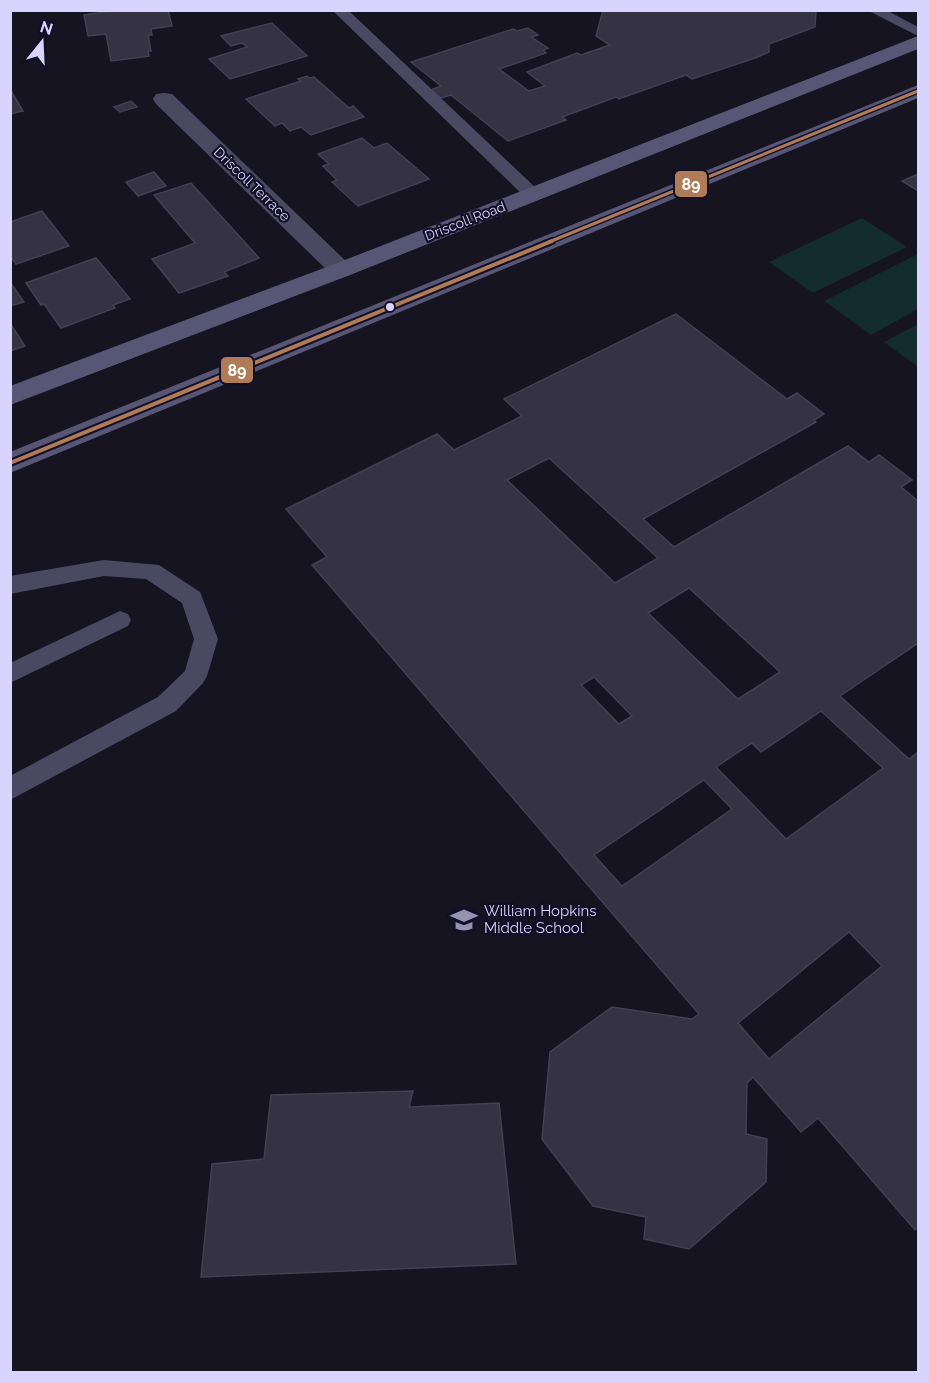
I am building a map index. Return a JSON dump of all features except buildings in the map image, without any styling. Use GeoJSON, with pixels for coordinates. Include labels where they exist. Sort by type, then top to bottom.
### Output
{"type":"FeatureCollection","features":[{"type":"Feature","properties":{"kind":"street","name":"Driscoll Road"},"geometry":{"type":"LineString","coordinates":[[10,396],[341,270],[918,42]]}},
{"type":"Feature","properties":{"kind":"street"},"geometry":{"type":"LineString","coordinates":[[10,463],[918,91]]}},
{"type":"Feature","properties":{"kind":"street","name":"Driscoll Terrace"},"geometry":{"type":"LineString","coordinates":[[164,99],[341,270]]}},
{"type":"Feature","properties":{"kind":"lane"},"geometry":{"type":"LineString","coordinates":[[339,10],[532,194]]}},
{"type":"Feature","properties":{"kind":"lane"},"geometry":{"type":"LineString","coordinates":[[874,10],[918,32]]}},
{"type":"Feature","properties":{"kind":"lane"},"geometry":{"type":"LineString","coordinates":[[10,585],[104,568],[151,571],[192,598],[206,639],[195,676],[167,704],[10,789]]}},
{"type":"Feature","properties":{"kind":"lane"},"geometry":{"type":"LineString","coordinates":[[10,674],[120,620]]}},
{"type":"Feature","properties":{"kind":"green space"},"geometry":{"type":"Polygon","coordinates":[[[862,218],[907,247],[813,293],[769,262],[862,218]]]}},
{"type":"Feature","properties":{"kind":"green space"},"geometry":{"type":"Polygon","coordinates":[[[918,254],[918,309],[871,335],[824,301],[918,254]]]}},
{"type":"Feature","properties":{"kind":"green space"},"geometry":{"type":"Polygon","coordinates":[[[918,324],[918,367],[884,342],[918,324]]]}},
{"type":"Feature","properties":{"kind":"transit line","name":"89"},"geometry":{"type":"LineString","coordinates":[[10,463],[918,91]]}},
{"type":"Feature","properties":{"kind":"place","name":"William Hopkins Middle School"},"geometry":{"type":"Point","coordinates":[464,920]}}]}
